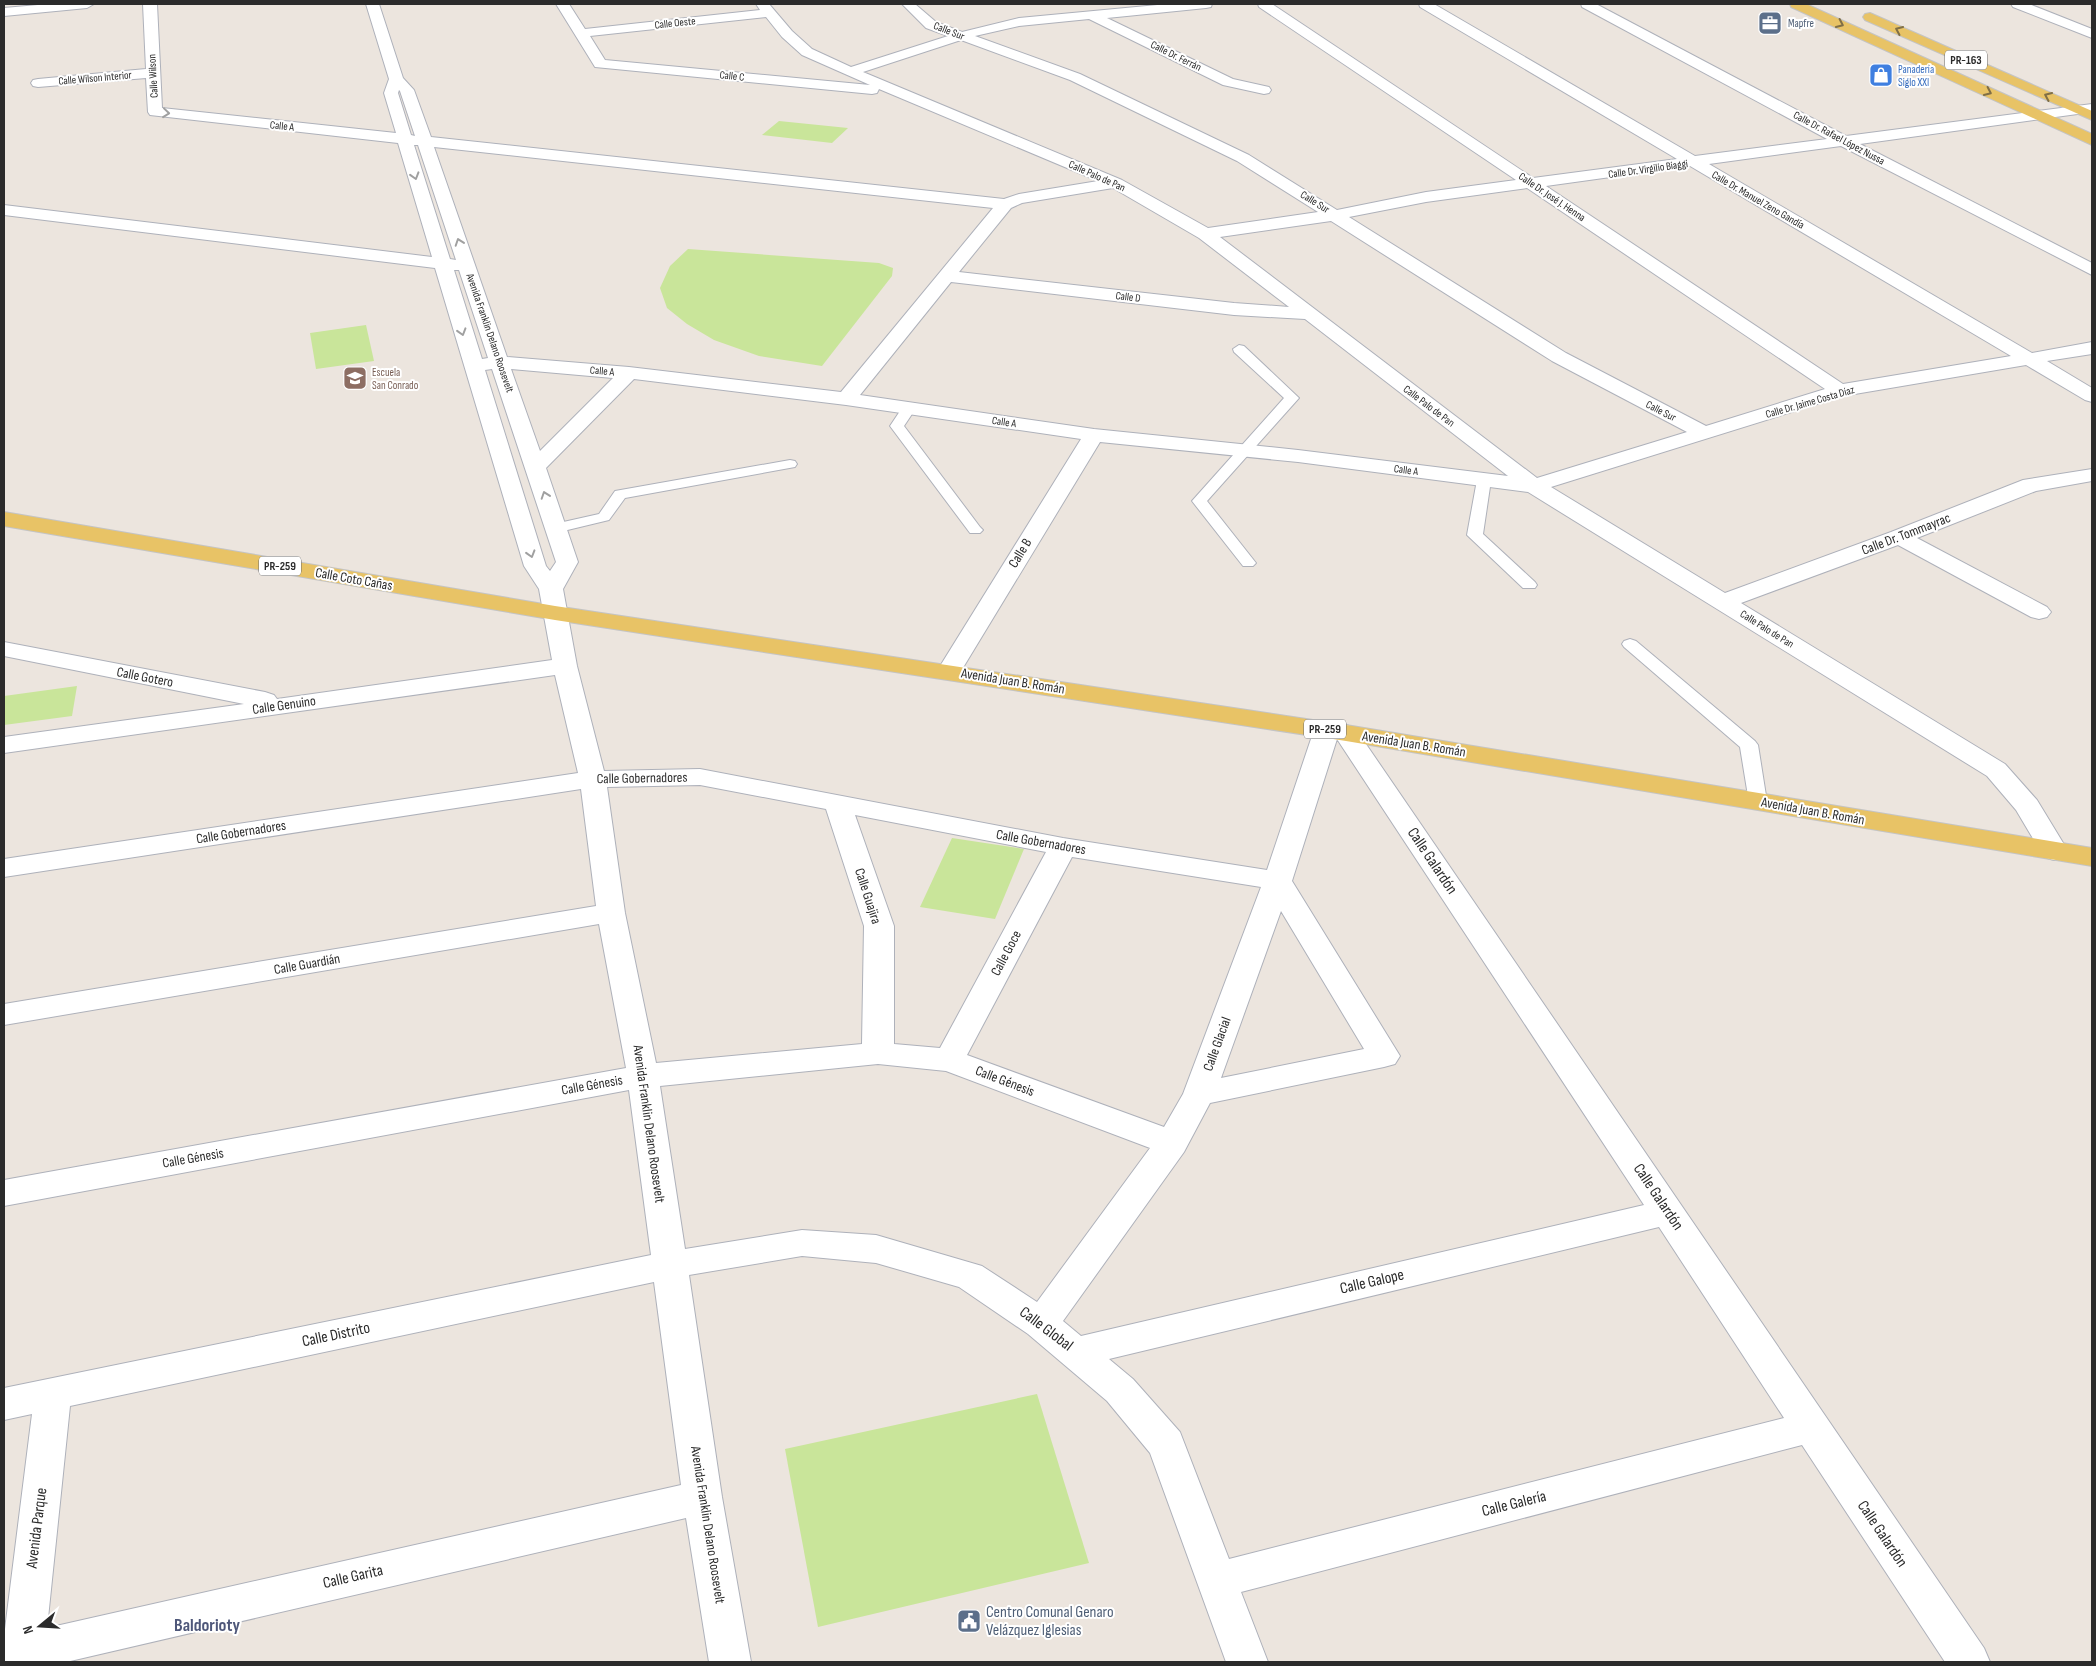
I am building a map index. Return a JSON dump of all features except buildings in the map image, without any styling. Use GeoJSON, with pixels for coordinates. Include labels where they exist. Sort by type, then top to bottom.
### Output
{"type":"FeatureCollection","features":[{"type":"Feature","properties":{"kind":"main road","name":"PR-163"},"geometry":{"type":"LineString","coordinates":[[1796,4],[2092,140]]}},
{"type":"Feature","properties":{"kind":"main road","name":"PR-163"},"geometry":{"type":"LineString","coordinates":[[1857,12],[2088,111]]}},
{"type":"Feature","properties":{"kind":"main road","name":"Calle Coto Cañas"},"geometry":{"type":"LineString","coordinates":[[4,519],[554,601]]}},
{"type":"Feature","properties":{"kind":"main road","name":"Avenida Juan B. Román"},"geometry":{"type":"LineString","coordinates":[[554,601],[949,671],[1336,731],[2092,857]]}},
{"type":"Feature","properties":{"kind":"street"},"geometry":{"type":"LineString","coordinates":[[4,12],[87,4]]}},
{"type":"Feature","properties":{"kind":"street","name":"Calle Wilson"},"geometry":{"type":"LineString","coordinates":[[150,4],[155,112],[192,116]]}},
{"type":"Feature","properties":{"kind":"street","name":"Avenida Franklin Delano Roosevelt"},"geometry":{"type":"LineString","coordinates":[[373,4],[396,79],[408,90],[567,562],[554,601]]}},
{"type":"Feature","properties":{"kind":"street"},"geometry":{"type":"LineString","coordinates":[[563,4],[580,33]]}},
{"type":"Feature","properties":{"kind":"street","name":"Calle Sur"},"geometry":{"type":"LineString","coordinates":[[908,4],[931,25],[1075,77],[1243,158],[1559,358],[1706,434]]}},
{"type":"Feature","properties":{"kind":"street"},"geometry":{"type":"LineString","coordinates":[[850,72],[960,36],[1019,22],[1206,4]]}},
{"type":"Feature","properties":{"kind":"street","name":"Calle Dr. José J. Henna"},"geometry":{"type":"LineString","coordinates":[[1264,4],[1840,391]]}},
{"type":"Feature","properties":{"kind":"street","name":"Calle Dr. Manuel Zeno Gandía"},"geometry":{"type":"LineString","coordinates":[[1425,4],[2092,396]]}},
{"type":"Feature","properties":{"kind":"street","name":"Calle Dr. Rafael López Nussa"},"geometry":{"type":"LineString","coordinates":[[1587,4],[1845,142],[2092,270]]}},
{"type":"Feature","properties":{"kind":"street"},"geometry":{"type":"LineString","coordinates":[[2018,4],[2092,34]]}},
{"type":"Feature","properties":{"kind":"street"},"geometry":{"type":"LineString","coordinates":[[1050,8],[1066,17]]}},
{"type":"Feature","properties":{"kind":"street","name":"Calle Oeste"},"geometry":{"type":"LineString","coordinates":[[580,33],[766,9]]}},
{"type":"Feature","properties":{"kind":"street","name":"Calle Palo de Pan"},"geometry":{"type":"LineString","coordinates":[[766,9],[787,34],[807,52],[850,72],[1116,183],[1205,234],[1534,486],[1996,770],[2027,806],[2054,851]]}},
{"type":"Feature","properties":{"kind":"street","name":"Calle Dr. Ferrán"},"geometry":{"type":"LineString","coordinates":[[1091,15],[1228,82],[1264,90]]}},
{"type":"Feature","properties":{"kind":"street","name":"Calle C"},"geometry":{"type":"LineString","coordinates":[[580,33],[600,64],[900,93]]}},
{"type":"Feature","properties":{"kind":"street","name":"Calle Wilson Interior"},"geometry":{"type":"LineString","coordinates":[[38,83],[153,73]]}},
{"type":"Feature","properties":{"kind":"street","name":"Avenida Franklin Delano Roosevelt"},"geometry":{"type":"LineString","coordinates":[[396,79],[391,93],[441,264],[535,566],[554,601],[565,666],[593,779],[611,913],[643,1076],[702,1497],[730,1662]]}},
{"type":"Feature","properties":{"kind":"street","name":"Calle Dr. Virgilio Biaggi"},"geometry":{"type":"LineString","coordinates":[[1205,234],[1335,215],[1426,197],[2088,111]]}},
{"type":"Feature","properties":{"kind":"street","name":"Calle A"},"geometry":{"type":"LineString","coordinates":[[192,116],[1005,204],[1019,198],[1116,183]]}},
{"type":"Feature","properties":{"kind":"street"},"geometry":{"type":"LineString","coordinates":[[846,399],[1005,204]]}},
{"type":"Feature","properties":{"kind":"street"},"geometry":{"type":"LineString","coordinates":[[4,210],[467,266]]}},
{"type":"Feature","properties":{"kind":"street","name":"Calle D"},"geometry":{"type":"LineString","coordinates":[[948,276],[1234,309],[1309,314]]}},
{"type":"Feature","properties":{"kind":"street","name":"Calle Dr. Jaime Costa Díaz"},"geometry":{"type":"LineString","coordinates":[[1534,486],[1840,391],[2092,348]]}},
{"type":"Feature","properties":{"kind":"street","name":"Calle A"},"geometry":{"type":"LineString","coordinates":[[473,366],[500,362],[629,373],[846,399],[1094,435],[1246,451],[1534,486]]}},
{"type":"Feature","properties":{"kind":"street"},"geometry":{"type":"LineString","coordinates":[[535,468],[629,373]]}},
{"type":"Feature","properties":{"kind":"street","name":"Calle B"},"geometry":{"type":"LineString","coordinates":[[949,671],[1094,435]]}},
{"type":"Feature","properties":{"kind":"street","name":"Calle Dr. Tommayrac"},"geometry":{"type":"LineString","coordinates":[[1722,602],[1899,537],[2031,485],[2092,475]]}},
{"type":"Feature","properties":{"kind":"street"},"geometry":{"type":"LineString","coordinates":[[1899,537],[2039,612]]}},
{"type":"Feature","properties":{"kind":"street","name":"Calle Gotero"},"geometry":{"type":"LineString","coordinates":[[4,649],[286,705]]}},
{"type":"Feature","properties":{"kind":"street","name":"Calle Genuino"},"geometry":{"type":"LineString","coordinates":[[4,745],[565,666]]}},
{"type":"Feature","properties":{"kind":"street","name":"Calle Glacial"},"geometry":{"type":"LineString","coordinates":[[1041,1324],[1172,1143],[1199,1094],[1336,731]]}},
{"type":"Feature","properties":{"kind":"street","name":"Calle Galardón"},"geometry":{"type":"LineString","coordinates":[[1336,731],[1668,1212],[1810,1428],[1969,1662]]}},
{"type":"Feature","properties":{"kind":"street","name":"Calle Gobernadores"},"geometry":{"type":"LineString","coordinates":[[4,868],[593,779],[700,777],[1063,847],[1278,881]]}},
{"type":"Feature","properties":{"kind":"street","name":"Calle Guajira"},"geometry":{"type":"LineString","coordinates":[[837,803],[879,926],[878,1053]]}},
{"type":"Feature","properties":{"kind":"street","name":"Calle Goce"},"geometry":{"type":"LineString","coordinates":[[949,1060],[1063,847]]}},
{"type":"Feature","properties":{"kind":"street"},"geometry":{"type":"LineString","coordinates":[[1199,1094],[1384,1056],[1278,881]]}},
{"type":"Feature","properties":{"kind":"street","name":"Calle Guardián"},"geometry":{"type":"LineString","coordinates":[[4,1015],[611,913]]}},
{"type":"Feature","properties":{"kind":"street","name":"Calle Génesis"},"geometry":{"type":"LineString","coordinates":[[4,1193],[643,1076],[878,1053],[949,1060],[1172,1143]]}},
{"type":"Feature","properties":{"kind":"street","name":"Calle Galope"},"geometry":{"type":"LineString","coordinates":[[1076,1352],[1668,1212]]}},
{"type":"Feature","properties":{"kind":"street","name":"Calle Global"},"geometry":{"type":"LineString","coordinates":[[668,1265],[802,1244],[876,1249],[970,1276],[1041,1324],[1120,1390],[1166,1444],[1247,1662]]}},
{"type":"Feature","properties":{"kind":"street","name":"Calle Distrito"},"geometry":{"type":"LineString","coordinates":[[4,1404],[668,1265]]}},
{"type":"Feature","properties":{"kind":"street","name":"Avenida Parque"},"geometry":{"type":"LineString","coordinates":[[16,1657],[53,1394]]}},
{"type":"Feature","properties":{"kind":"street","name":"Calle Galería"},"geometry":{"type":"LineString","coordinates":[[1218,1580],[1810,1428]]}},
{"type":"Feature","properties":{"kind":"street","name":"Calle Garita"},"geometry":{"type":"LineString","coordinates":[[16,1657],[702,1497]]}},
{"type":"Feature","properties":{"kind":"lane"},"geometry":{"type":"LineString","coordinates":[[1239,349],[1292,398],[1199,501],[1248,563]]}},
{"type":"Feature","properties":{"kind":"lane"},"geometry":{"type":"LineString","coordinates":[[909,408],[897,426],[975,530]]}},
{"type":"Feature","properties":{"kind":"lane"},"geometry":{"type":"LineString","coordinates":[[555,528],[604,517],[620,494],[790,464]]}},
{"type":"Feature","properties":{"kind":"lane"},"geometry":{"type":"LineString","coordinates":[[1484,480],[1475,535],[1529,585]]}},
{"type":"Feature","properties":{"kind":"lane"},"geometry":{"type":"LineString","coordinates":[[1630,644],[1749,744],[1758,802]]}},
{"type":"Feature","properties":{"kind":"green space"},"geometry":{"type":"Polygon","coordinates":[[[779,121],[848,128],[832,143],[762,135],[779,121]]]}},
{"type":"Feature","properties":{"kind":"green space"},"geometry":{"type":"Polygon","coordinates":[[[688,249],[879,263],[893,268],[892,276],[822,366],[759,356],[714,340],[687,324],[667,308],[660,288],[670,266],[688,249]]]}},
{"type":"Feature","properties":{"kind":"green space"},"geometry":{"type":"Polygon","coordinates":[[[366,325],[374,361],[316,369],[310,333],[366,325]]]}},
{"type":"Feature","properties":{"kind":"green space"},"geometry":{"type":"Polygon","coordinates":[[[77,686],[72,716],[4,725],[4,696],[77,686]]]}},
{"type":"Feature","properties":{"kind":"green space"},"geometry":{"type":"Polygon","coordinates":[[[952,838],[1024,849],[995,919],[920,907],[952,838]]]}},
{"type":"Feature","properties":{"kind":"green space"},"geometry":{"type":"Polygon","coordinates":[[[1037,1394],[1089,1563],[818,1627],[785,1449],[1037,1394]]]}},
{"type":"Feature","properties":{"kind":"place","name":"Mapfre"},"geometry":{"type":"Point","coordinates":[1770,23]}},
{"type":"Feature","properties":{"kind":"place","name":"Panadería Siglo XXI"},"geometry":{"type":"Point","coordinates":[1881,75]}},
{"type":"Feature","properties":{"kind":"place","name":"Escuela San Conrado"},"geometry":{"type":"Point","coordinates":[355,378]}},
{"type":"Feature","properties":{"kind":"place","name":"Centro Comunal Genaro Velázquez Iglesias"},"geometry":{"type":"Point","coordinates":[969,1621]}},
{"type":"Feature","properties":{"kind":"district","name":"Baldorioty"},"geometry":{"type":"Point","coordinates":[207,1625]}}]}
